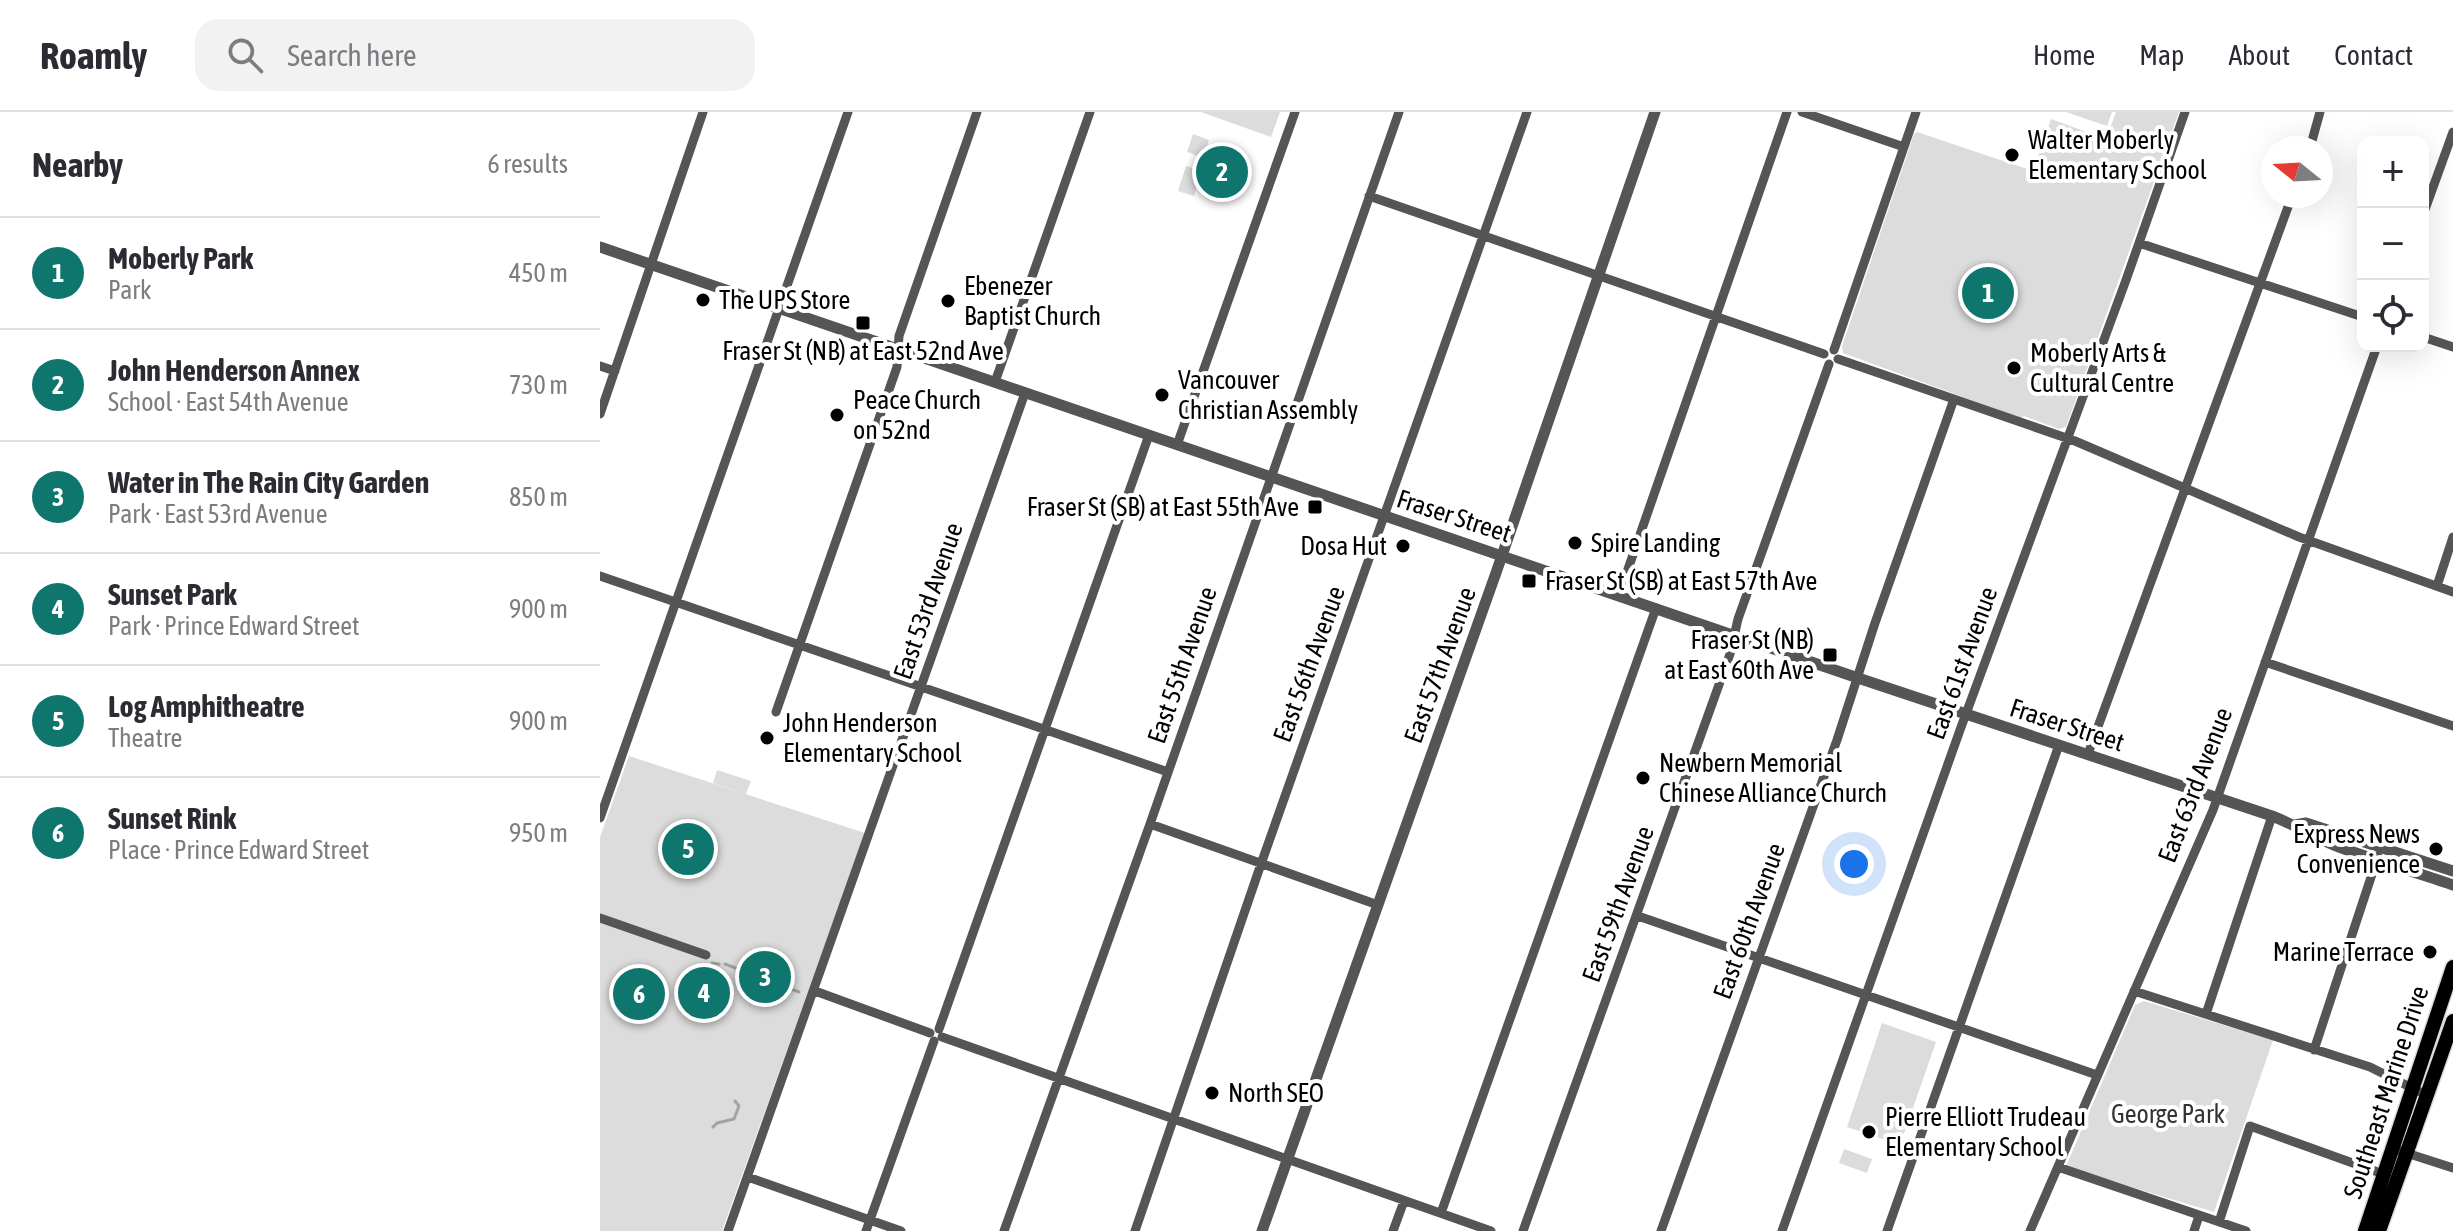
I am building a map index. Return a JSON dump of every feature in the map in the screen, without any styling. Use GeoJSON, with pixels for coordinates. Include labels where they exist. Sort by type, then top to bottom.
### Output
{"type":"FeatureCollection","features":[{"type":"Feature","properties":{"kind":"main road","name":"Southeast Marine Drive"},"geometry":{"type":"LineString","coordinates":[[2401,1151],[2412,1091],[2453,967]]}},
{"type":"Feature","properties":{"kind":"main road","name":"Southeast Marine Drive"},"geometry":{"type":"LineString","coordinates":[[2365,1231],[2428,1096],[2453,1021]]}},
{"type":"Feature","properties":{"kind":"main road","name":"Southeast Marine Drive"},"geometry":{"type":"LineString","coordinates":[[2379,1231],[2391,1176]]}},
{"type":"Feature","properties":{"kind":"street"},"geometry":{"type":"LineString","coordinates":[[600,414],[703,112]]}},
{"type":"Feature","properties":{"kind":"street"},"geometry":{"type":"LineString","coordinates":[[600,818],[848,112]]}},
{"type":"Feature","properties":{"kind":"street"},"geometry":{"type":"LineString","coordinates":[[776,712],[898,365],[899,336],[977,112]]}},
{"type":"Feature","properties":{"kind":"street"},"geometry":{"type":"LineString","coordinates":[[995,382],[1090,112]]}},
{"type":"Feature","properties":{"kind":"street"},"geometry":{"type":"LineString","coordinates":[[1177,445],[1295,112]]}},
{"type":"Feature","properties":{"kind":"street","name":"East 55th Avenue"},"geometry":{"type":"LineString","coordinates":[[1004,1231],[1061,1077],[1399,112]]}},
{"type":"Feature","properties":{"kind":"street","name":"East 56th Avenue"},"geometry":{"type":"LineString","coordinates":[[1135,1231],[1261,864],[1527,112]]}},
{"type":"Feature","properties":{"kind":"street","name":"East 57th Avenue"},"geometry":{"type":"LineString","coordinates":[[1262,1231],[1502,555],[1655,112]]}},
{"type":"Feature","properties":{"kind":"street"},"geometry":{"type":"LineString","coordinates":[[1619,595],[1787,112]]}},
{"type":"Feature","properties":{"kind":"street"},"geometry":{"type":"LineString","coordinates":[[1802,112],[1904,147]]}},
{"type":"Feature","properties":{"kind":"street","name":"East 59th Avenue"},"geometry":{"type":"LineString","coordinates":[[1523,1231],[1638,916],[1735,636],[1738,619],[1916,112]]}},
{"type":"Feature","properties":{"kind":"street","name":"East 61st Avenue"},"geometry":{"type":"LineString","coordinates":[[1782,1231],[2185,112]]}},
{"type":"Feature","properties":{"kind":"street"},"geometry":{"type":"LineString","coordinates":[[2313,136],[2320,112]]}},
{"type":"Feature","properties":{"kind":"street"},"geometry":{"type":"LineString","coordinates":[[2426,208],[2453,132]]}},
{"type":"Feature","properties":{"kind":"street"},"geometry":{"type":"LineString","coordinates":[[1369,196],[2068,438],[2309,540],[2453,592]]}},
{"type":"Feature","properties":{"kind":"street"},"geometry":{"type":"LineString","coordinates":[[2088,754],[2287,208]]}},
{"type":"Feature","properties":{"kind":"street"},"geometry":{"type":"LineString","coordinates":[[2139,243],[2357,315]]}},
{"type":"Feature","properties":{"kind":"street","name":"Fraser Street"},"geometry":{"type":"LineString","coordinates":[[600,247],[1858,678],[2217,797],[2295,825],[2304,833],[2453,885]]}},
{"type":"Feature","properties":{"kind":"street"},"geometry":{"type":"LineString","coordinates":[[2429,339],[2453,347]]}},
{"type":"Feature","properties":{"kind":"street","name":"East 63rd Avenue"},"geometry":{"type":"LineString","coordinates":[[2030,1231],[2217,797],[2375,352]]}},
{"type":"Feature","properties":{"kind":"street"},"geometry":{"type":"LineString","coordinates":[[600,366],[615,371]]}},
{"type":"Feature","properties":{"kind":"street","name":"East 53rd Avenue"},"geometry":{"type":"LineString","coordinates":[[728,1231],[1025,393]]}},
{"type":"Feature","properties":{"kind":"street","name":"East 60th Avenue"},"geometry":{"type":"LineString","coordinates":[[1661,1231],[1954,399]]}},
{"type":"Feature","properties":{"kind":"street"},"geometry":{"type":"LineString","coordinates":[[866,1231],[1149,435]]}},
{"type":"Feature","properties":{"kind":"street"},"geometry":{"type":"LineString","coordinates":[[2437,586],[2453,537]]}},
{"type":"Feature","properties":{"kind":"street"},"geometry":{"type":"LineString","coordinates":[[600,576],[1168,772]]}},
{"type":"Feature","properties":{"kind":"street"},"geometry":{"type":"LineString","coordinates":[[1441,1213],[1656,608]]}},
{"type":"Feature","properties":{"kind":"street"},"geometry":{"type":"LineString","coordinates":[[2265,662],[2453,726]]}},
{"type":"Feature","properties":{"kind":"street"},"geometry":{"type":"LineString","coordinates":[[1887,1231],[2059,745]]}},
{"type":"Feature","properties":{"kind":"street"},"geometry":{"type":"LineString","coordinates":[[2206,1014],[2272,816]]}},
{"type":"Feature","properties":{"kind":"street","name":"Fraser Street"},"geometry":{"type":"LineString","coordinates":[[2295,825],[2306,823],[2453,871]]}},
{"type":"Feature","properties":{"kind":"street"},"geometry":{"type":"LineString","coordinates":[[1150,824],[1378,905]]}},
{"type":"Feature","properties":{"kind":"street"},"geometry":{"type":"LineString","coordinates":[[2314,1050],[2381,848]]}},
{"type":"Feature","properties":{"kind":"street"},"geometry":{"type":"LineString","coordinates":[[1638,916],[2097,1075]]}},
{"type":"Feature","properties":{"kind":"street"},"geometry":{"type":"LineString","coordinates":[[600,918],[706,955]]}},
{"type":"Feature","properties":{"kind":"street"},"geometry":{"type":"LineString","coordinates":[[815,991],[1491,1231]]}},
{"type":"Feature","properties":{"kind":"street"},"geometry":{"type":"LineString","coordinates":[[2134,991],[2370,1067],[2412,1091],[2428,1096]]}},
{"type":"Feature","properties":{"kind":"street"},"geometry":{"type":"LineString","coordinates":[[2219,1222],[2250,1126],[2391,1176]]}},
{"type":"Feature","properties":{"kind":"street"},"geometry":{"type":"LineString","coordinates":[[2401,1151],[2453,1168]]}},
{"type":"Feature","properties":{"kind":"street"},"geometry":{"type":"LineString","coordinates":[[2058,1167],[2246,1231]]}},
{"type":"Feature","properties":{"kind":"street"},"geometry":{"type":"LineString","coordinates":[[748,1177],[901,1231]]}},
{"type":"Feature","properties":{"kind":"street"},"geometry":{"type":"LineString","coordinates":[[1393,1231],[1404,1201]]}},
{"type":"Feature","properties":{"kind":"street"},"geometry":{"type":"LineString","coordinates":[[2194,1231],[2199,1216]]}},
{"type":"Feature","properties":{"kind":"green space"},"geometry":{"type":"Polygon","coordinates":[[[1201,112],[1280,112],[1271,137],[1201,112]]]}},
{"type":"Feature","properties":{"kind":"green space"},"geometry":{"type":"Polygon","coordinates":[[[2066,112],[2112,112],[2107,126],[2066,112]]]}},
{"type":"Feature","properties":{"kind":"green space"},"geometry":{"type":"Polygon","coordinates":[[[2116,112],[2179,112],[2066,427],[2059,429],[2024,416],[2020,418],[1843,353],[1842,346],[1914,134],[1917,132],[2033,171],[2051,119],[2106,139],[2116,112]]]}},
{"type":"Feature","properties":{"kind":"green space"},"geometry":{"type":"Polygon","coordinates":[[[1193,134],[1209,140],[1203,158],[1187,152],[1193,134]]]}},
{"type":"Feature","properties":{"kind":"green space"},"geometry":{"type":"Polygon","coordinates":[[[1186,166],[1202,171],[1194,196],[1178,191],[1186,166]]]}},
{"type":"Feature","properties":{"kind":"green space"},"geometry":{"type":"Polygon","coordinates":[[[629,756],[865,833],[722,1231],[600,1231],[600,837],[629,756]]]}},
{"type":"Feature","properties":{"kind":"green space"},"geometry":{"type":"Polygon","coordinates":[[[717,770],[751,781],[746,794],[713,783],[717,770]]]}},
{"type":"Feature","properties":{"kind":"green space","name":"George Park"},"geometry":{"type":"Polygon","coordinates":[[[2144,1001],[2273,1040],[2214,1212],[2072,1169],[2067,1164],[2135,1005],[2144,1001]]]}},
{"type":"Feature","properties":{"kind":"green space"},"geometry":{"type":"Polygon","coordinates":[[[1882,1023],[1936,1042],[1900,1145],[1847,1127],[1882,1023]]]}},
{"type":"Feature","properties":{"kind":"green space"},"geometry":{"type":"Polygon","coordinates":[[[1844,1149],[1872,1159],[1867,1173],[1839,1163],[1844,1149]]]}},
{"type":"Feature","properties":{"kind":"waterway"},"geometry":{"type":"LineString","coordinates":[[712,963],[719,964]]}},
{"type":"Feature","properties":{"kind":"waterway"},"geometry":{"type":"LineString","coordinates":[[725,964],[799,992]]}},
{"type":"Feature","properties":{"kind":"waterway"},"geometry":{"type":"LineString","coordinates":[[713,1127],[734,1119],[739,1106],[735,1101]]}},
{"type":"Feature","properties":{"kind":"place","name":"Walter Moberly Elementary School"},"geometry":{"type":"Point","coordinates":[2012,155]}},
{"type":"Feature","properties":{"kind":"place","name":"John Henderson Annex"},"geometry":{"type":"Point","coordinates":[1222,172]}},
{"type":"Feature","properties":{"kind":"place","name":"Moberly Park"},"geometry":{"type":"Point","coordinates":[1988,293]}},
{"type":"Feature","properties":{"kind":"place","name":"The UPS Store"},"geometry":{"type":"Point","coordinates":[703,300]}},
{"type":"Feature","properties":{"kind":"place","name":"Ebenezer Baptist Church"},"geometry":{"type":"Point","coordinates":[948,301]}},
{"type":"Feature","properties":{"kind":"place","name":"Fraser St (NB) at East 52nd Ave"},"geometry":{"type":"Point","coordinates":[863,323]}},
{"type":"Feature","properties":{"kind":"place","name":"Moberly Arts & Cultural Centre"},"geometry":{"type":"Point","coordinates":[2014,368]}},
{"type":"Feature","properties":{"kind":"place","name":"Vancouver Christian Assembly"},"geometry":{"type":"Point","coordinates":[1162,395]}},
{"type":"Feature","properties":{"kind":"place","name":"Peace Church on 52nd"},"geometry":{"type":"Point","coordinates":[837,415]}},
{"type":"Feature","properties":{"kind":"place","name":"Fraser St (SB) at East 55th Ave"},"geometry":{"type":"Point","coordinates":[1315,507]}},
{"type":"Feature","properties":{"kind":"place","name":"Spire Landing"},"geometry":{"type":"Point","coordinates":[1575,543]}},
{"type":"Feature","properties":{"kind":"place","name":"Dosa Hut"},"geometry":{"type":"Point","coordinates":[1403,546]}},
{"type":"Feature","properties":{"kind":"place","name":"Fraser St (SB) at East 57th Ave"},"geometry":{"type":"Point","coordinates":[1529,581]}},
{"type":"Feature","properties":{"kind":"place","name":"Fraser St (NB) at East 60th Ave"},"geometry":{"type":"Point","coordinates":[1830,655]}},
{"type":"Feature","properties":{"kind":"place","name":"John Henderson Elementary School"},"geometry":{"type":"Point","coordinates":[767,738]}},
{"type":"Feature","properties":{"kind":"place","name":"Newbern Memorial Chinese Alliance Church"},"geometry":{"type":"Point","coordinates":[1643,778]}},
{"type":"Feature","properties":{"kind":"place","name":"Log Amphitheatre"},"geometry":{"type":"Point","coordinates":[688,849]}},
{"type":"Feature","properties":{"kind":"place","name":"Express News Convenience"},"geometry":{"type":"Point","coordinates":[2436,849]}},
{"type":"Feature","properties":{"kind":"place","name":"Marine Terrace"},"geometry":{"type":"Point","coordinates":[2430,952]}},
{"type":"Feature","properties":{"kind":"place","name":"Water in The Rain City Garden"},"geometry":{"type":"Point","coordinates":[765,977]}},
{"type":"Feature","properties":{"kind":"place","name":"Sunset Park"},"geometry":{"type":"Point","coordinates":[704,993]}},
{"type":"Feature","properties":{"kind":"place","name":"Sunset Rink"},"geometry":{"type":"Point","coordinates":[639,994]}},
{"type":"Feature","properties":{"kind":"place","name":"North SEO"},"geometry":{"type":"Point","coordinates":[1212,1093]}},
{"type":"Feature","properties":{"kind":"place","name":"Pierre Elliott Trudeau Elementary School"},"geometry":{"type":"Point","coordinates":[1869,1132]}}]}
